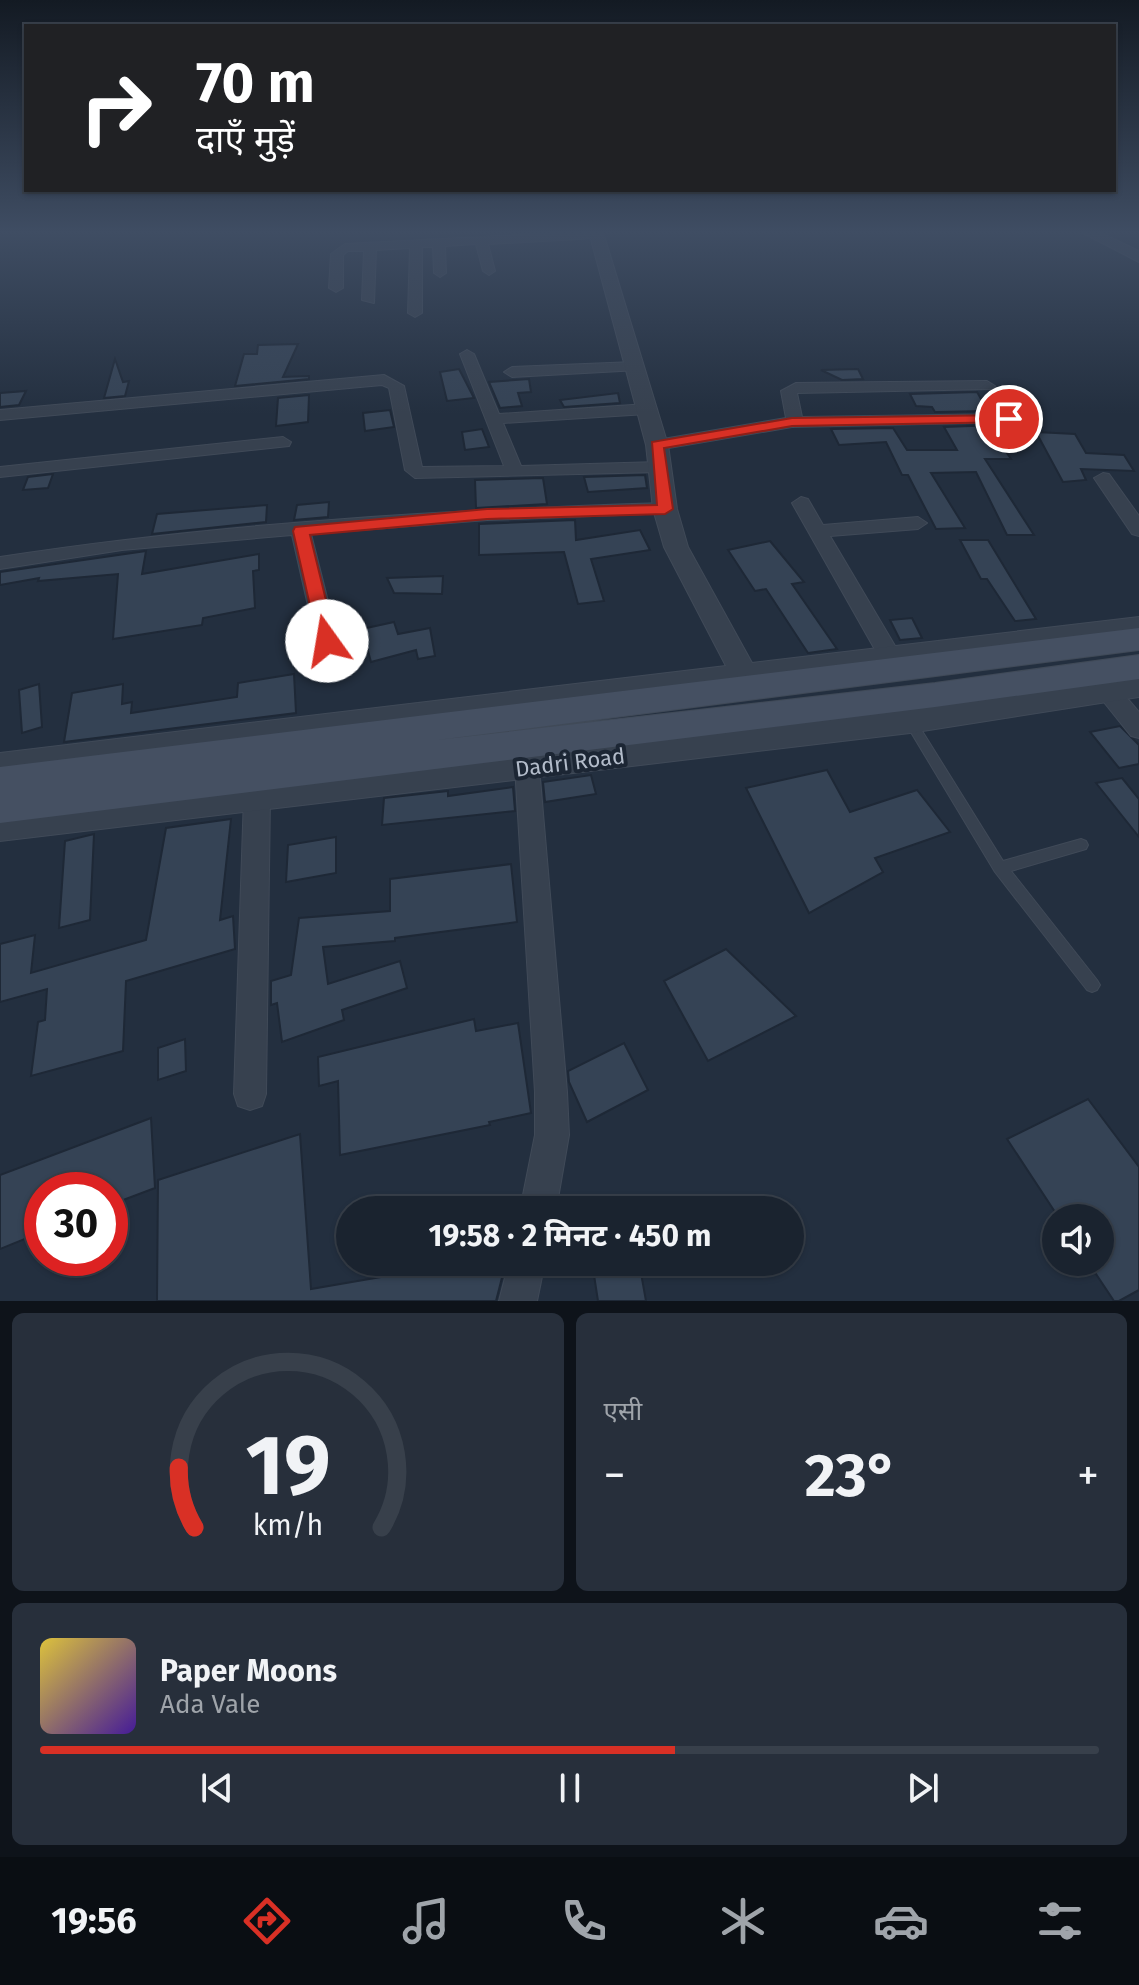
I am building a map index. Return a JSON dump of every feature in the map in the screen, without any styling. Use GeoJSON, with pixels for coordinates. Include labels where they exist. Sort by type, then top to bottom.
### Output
{"type":"FeatureCollection","features":[{"type":"Feature","properties":{"kind":"main road"},"geometry":{"type":"LineString","coordinates":[[0,782],[1139,639]]}},
{"type":"Feature","properties":{"kind":"main road"},"geometry":{"type":"LineString","coordinates":[[0,807],[919,697],[1139,667]]}},
{"type":"Feature","properties":{"kind":"street"},"geometry":{"type":"LineString","coordinates":[[369,293],[369,300]]}},
{"type":"Feature","properties":{"kind":"street"},"geometry":{"type":"LineString","coordinates":[[415,293],[415,313]]}},
{"type":"Feature","properties":{"kind":"street"},"geometry":{"type":"LineString","coordinates":[[616,293],[647,409],[658,456],[665,509],[676,547],[744,674]]}},
{"type":"Feature","properties":{"kind":"street"},"geometry":{"type":"LineString","coordinates":[[467,354],[515,472]]}},
{"type":"Feature","properties":{"kind":"street"},"geometry":{"type":"LineString","coordinates":[[512,372],[634,367]]}},
{"type":"Feature","properties":{"kind":"street"},"geometry":{"type":"LineString","coordinates":[[0,415],[384,380],[396,386],[414,470],[427,474],[515,472],[658,456],[792,422],[1009,419]]}},
{"type":"Feature","properties":{"kind":"street"},"geometry":{"type":"LineString","coordinates":[[792,422],[791,389],[987,386]]}},
{"type":"Feature","properties":{"kind":"street"},"geometry":{"type":"LineString","coordinates":[[492,419],[647,409]]}},
{"type":"Feature","properties":{"kind":"street"},"geometry":{"type":"LineString","coordinates":[[0,472],[283,442]]}},
{"type":"Feature","properties":{"kind":"street"},"geometry":{"type":"LineString","coordinates":[[1103,478],[1139,530]]}},
{"type":"Feature","properties":{"kind":"street"},"geometry":{"type":"LineString","coordinates":[[801,503],[890,656]]}},
{"type":"Feature","properties":{"kind":"street"},"geometry":{"type":"LineString","coordinates":[[0,563],[122,544],[487,514],[665,509]]}},
{"type":"Feature","properties":{"kind":"street"},"geometry":{"type":"LineString","coordinates":[[816,532],[918,523]]}},
{"type":"Feature","properties":{"kind":"street"},"geometry":{"type":"LineString","coordinates":[[301,531],[327,641]]}},
{"type":"Feature","properties":{"kind":"street"},"geometry":{"type":"LineString","coordinates":[[0,766],[1139,626]]}},
{"type":"Feature","properties":{"kind":"street","name":"Dadri Road"},"geometry":{"type":"LineString","coordinates":[[0,827],[910,721],[1139,686]]}},
{"type":"Feature","properties":{"kind":"street"},"geometry":{"type":"LineString","coordinates":[[1107,690],[1139,729]]}},
{"type":"Feature","properties":{"kind":"street"},"geometry":{"type":"LineString","coordinates":[[527,767],[551,1092],[552,1135],[541,1196]]}},
{"type":"Feature","properties":{"kind":"street"},"geometry":{"type":"LineString","coordinates":[[250,1094],[257,796]]}},
{"type":"Feature","properties":{"kind":"street"},"geometry":{"type":"LineString","coordinates":[[518,1301],[524,1276]]}},
{"type":"Feature","properties":{"kind":"lane"},"geometry":{"type":"LineString","coordinates":[[910,721],[1000,868],[1092,985]]}},
{"type":"Feature","properties":{"kind":"lane"},"geometry":{"type":"LineString","coordinates":[[1000,868],[1081,845]]}},
{"type":"Feature","properties":{"kind":"building"},"geometry":{"type":"Polygon","coordinates":[[[298,344],[283,377],[309,376],[309,379],[235,386],[244,354],[257,354],[258,345],[298,344]]]}},
{"type":"Feature","properties":{"kind":"building"},"geometry":{"type":"Polygon","coordinates":[[[115,359],[123,382],[129,381],[125,396],[104,398],[115,359]]]}},
{"type":"Feature","properties":{"kind":"building"},"geometry":{"type":"Polygon","coordinates":[[[459,369],[474,398],[447,401],[440,372],[459,369]]]}},
{"type":"Feature","properties":{"kind":"building"},"geometry":{"type":"Polygon","coordinates":[[[858,369],[863,379],[842,380],[821,370],[858,369]]]}},
{"type":"Feature","properties":{"kind":"building"},"geometry":{"type":"Polygon","coordinates":[[[529,379],[531,392],[518,393],[522,406],[500,408],[489,382],[529,379]]]}},
{"type":"Feature","properties":{"kind":"building"},"geometry":{"type":"Polygon","coordinates":[[[26,391],[19,405],[0,407],[0,393],[26,391]]]}},
{"type":"Feature","properties":{"kind":"building"},"geometry":{"type":"Polygon","coordinates":[[[977,392],[988,411],[935,412],[932,407],[916,406],[910,394],[977,392]]]}},
{"type":"Feature","properties":{"kind":"building"},"geometry":{"type":"Polygon","coordinates":[[[618,393],[620,403],[564,407],[560,400],[618,393]]]}},
{"type":"Feature","properties":{"kind":"building"},"geometry":{"type":"Polygon","coordinates":[[[309,395],[308,422],[276,426],[278,398],[309,395]]]}},
{"type":"Feature","properties":{"kind":"building"},"geometry":{"type":"Polygon","coordinates":[[[390,410],[394,427],[365,431],[363,413],[390,410]]]}},
{"type":"Feature","properties":{"kind":"building"},"geometry":{"type":"Polygon","coordinates":[[[1023,424],[1034,440],[998,440],[1011,459],[985,459],[1034,535],[1007,535],[976,472],[931,473],[965,528],[936,529],[908,475],[902,475],[886,442],[839,445],[831,429],[893,428],[907,450],[957,450],[944,427],[1023,424]]]}},
{"type":"Feature","properties":{"kind":"building"},"geometry":{"type":"Polygon","coordinates":[[[482,429],[489,447],[465,450],[462,432],[482,429]]]}},
{"type":"Feature","properties":{"kind":"building"},"geometry":{"type":"Polygon","coordinates":[[[1036,432],[1075,434],[1086,453],[1124,455],[1134,471],[1081,469],[1086,480],[1063,482],[1036,432]]]}},
{"type":"Feature","properties":{"kind":"building"},"geometry":{"type":"Polygon","coordinates":[[[53,474],[48,488],[23,490],[28,477],[53,474]]]}},
{"type":"Feature","properties":{"kind":"building"},"geometry":{"type":"Polygon","coordinates":[[[645,475],[647,488],[588,492],[584,477],[645,475]]]}},
{"type":"Feature","properties":{"kind":"building"},"geometry":{"type":"Polygon","coordinates":[[[543,478],[547,504],[476,508],[475,480],[543,478]]]}},
{"type":"Feature","properties":{"kind":"building"},"geometry":{"type":"Polygon","coordinates":[[[329,502],[328,517],[294,520],[297,505],[329,502]]]}},
{"type":"Feature","properties":{"kind":"building"},"geometry":{"type":"Polygon","coordinates":[[[267,505],[266,522],[152,534],[157,514],[267,505]]]}},
{"type":"Feature","properties":{"kind":"building"},"geometry":{"type":"Polygon","coordinates":[[[575,520],[576,540],[640,530],[650,550],[591,559],[604,601],[578,604],[564,552],[479,555],[479,524],[575,520]]]}},
{"type":"Feature","properties":{"kind":"building"},"geometry":{"type":"Polygon","coordinates":[[[960,540],[988,540],[1036,619],[1015,621],[987,579],[981,579],[960,540]]]}},
{"type":"Feature","properties":{"kind":"building"},"geometry":{"type":"Polygon","coordinates":[[[770,541],[804,582],[792,584],[837,649],[808,653],[766,589],[755,591],[728,550],[770,541]]]}},
{"type":"Feature","properties":{"kind":"building"},"geometry":{"type":"Polygon","coordinates":[[[146,551],[142,574],[259,554],[259,570],[253,571],[255,608],[203,618],[202,625],[113,639],[118,574],[38,581],[39,578],[0,585],[0,572],[146,551]]]}},
{"type":"Feature","properties":{"kind":"building"},"geometry":{"type":"Polygon","coordinates":[[[443,576],[442,594],[394,593],[387,578],[443,576]]]}},
{"type":"Feature","properties":{"kind":"building"},"geometry":{"type":"Polygon","coordinates":[[[912,618],[922,638],[900,640],[890,620],[912,618]]]}},
{"type":"Feature","properties":{"kind":"building"},"geometry":{"type":"Polygon","coordinates":[[[394,622],[398,634],[430,628],[435,656],[418,659],[416,650],[371,662],[362,629],[394,622]]]}},
{"type":"Feature","properties":{"kind":"building"},"geometry":{"type":"Polygon","coordinates":[[[294,674],[296,713],[64,742],[72,693],[123,684],[122,704],[132,702],[131,713],[237,697],[238,683],[294,674]]]}},
{"type":"Feature","properties":{"kind":"building"},"geometry":{"type":"Polygon","coordinates":[[[39,684],[42,727],[22,733],[19,690],[39,684]]]}},
{"type":"Feature","properties":{"kind":"building"},"geometry":{"type":"Polygon","coordinates":[[[1120,726],[1139,745],[1139,764],[1119,768],[1090,732],[1120,726]]]}},
{"type":"Feature","properties":{"kind":"building"},"geometry":{"type":"Polygon","coordinates":[[[827,770],[850,812],[917,790],[950,832],[875,858],[883,872],[809,913],[746,788],[827,770]]]}},
{"type":"Feature","properties":{"kind":"building"},"geometry":{"type":"Polygon","coordinates":[[[591,775],[596,794],[545,802],[543,782],[591,775]]]}},
{"type":"Feature","properties":{"kind":"building"},"geometry":{"type":"Polygon","coordinates":[[[1122,778],[1139,799],[1139,837],[1096,783],[1122,778]]]}},
{"type":"Feature","properties":{"kind":"building"},"geometry":{"type":"Polygon","coordinates":[[[513,787],[515,811],[382,825],[384,798],[448,791],[448,796],[513,787]]]}},
{"type":"Feature","properties":{"kind":"building"},"geometry":{"type":"Polygon","coordinates":[[[231,819],[220,920],[233,916],[235,949],[126,981],[123,1051],[31,1076],[38,1022],[45,1020],[47,989],[0,1002],[0,944],[35,935],[31,973],[146,940],[166,828],[231,819]]]}},
{"type":"Feature","properties":{"kind":"building"},"geometry":{"type":"Polygon","coordinates":[[[94,834],[90,920],[59,928],[65,841],[94,834]]]}},
{"type":"Feature","properties":{"kind":"building"},"geometry":{"type":"Polygon","coordinates":[[[336,837],[336,873],[286,882],[288,845],[336,837]]]}},
{"type":"Feature","properties":{"kind":"building"},"geometry":{"type":"Polygon","coordinates":[[[511,864],[517,922],[395,938],[395,941],[323,947],[328,984],[400,961],[407,988],[342,1010],[344,1020],[282,1042],[277,1003],[271,1005],[271,981],[291,975],[299,918],[390,911],[390,879],[511,864]]]}},
{"type":"Feature","properties":{"kind":"building"},"geometry":{"type":"Polygon","coordinates":[[[726,949],[796,1016],[708,1061],[664,981],[726,949]]]}},
{"type":"Feature","properties":{"kind":"building"},"geometry":{"type":"Polygon","coordinates":[[[474,1019],[476,1031],[518,1023],[531,1113],[489,1122],[490,1125],[340,1155],[338,1081],[319,1086],[318,1057],[474,1019]]]}},
{"type":"Feature","properties":{"kind":"building"},"geometry":{"type":"Polygon","coordinates":[[[185,1039],[186,1071],[158,1080],[158,1048],[185,1039]]]}},
{"type":"Feature","properties":{"kind":"building"},"geometry":{"type":"Polygon","coordinates":[[[624,1043],[648,1090],[587,1122],[569,1082],[568,1071],[624,1043]]]}},
{"type":"Feature","properties":{"kind":"building"},"geometry":{"type":"Polygon","coordinates":[[[1088,1099],[1139,1167],[1139,1290],[1114,1301],[1097,1276],[1114,1276],[1114,1204],[1050,1204],[1007,1139],[1088,1099]]]}},
{"type":"Feature","properties":{"kind":"building"},"geometry":{"type":"Polygon","coordinates":[[[151,1118],[155,1188],[128,1198],[128,1172],[24,1172],[24,1239],[0,1249],[0,1175],[151,1118]]]}},
{"type":"Feature","properties":{"kind":"building"},"geometry":{"type":"Polygon","coordinates":[[[300,1134],[311,1289],[387,1276],[502,1276],[496,1301],[157,1301],[158,1180],[300,1134]]]}},
{"type":"Feature","properties":{"kind":"building"},"geometry":{"type":"Polygon","coordinates":[[[594,1276],[642,1276],[646,1301],[598,1301],[594,1276]]]}},
{"type":"Feature","properties":{"kind":"route"},"geometry":{"type":"LineString","coordinates":[[327,641],[301,531],[487,514],[665,509],[657,445],[792,422],[1009,419]]}}]}
